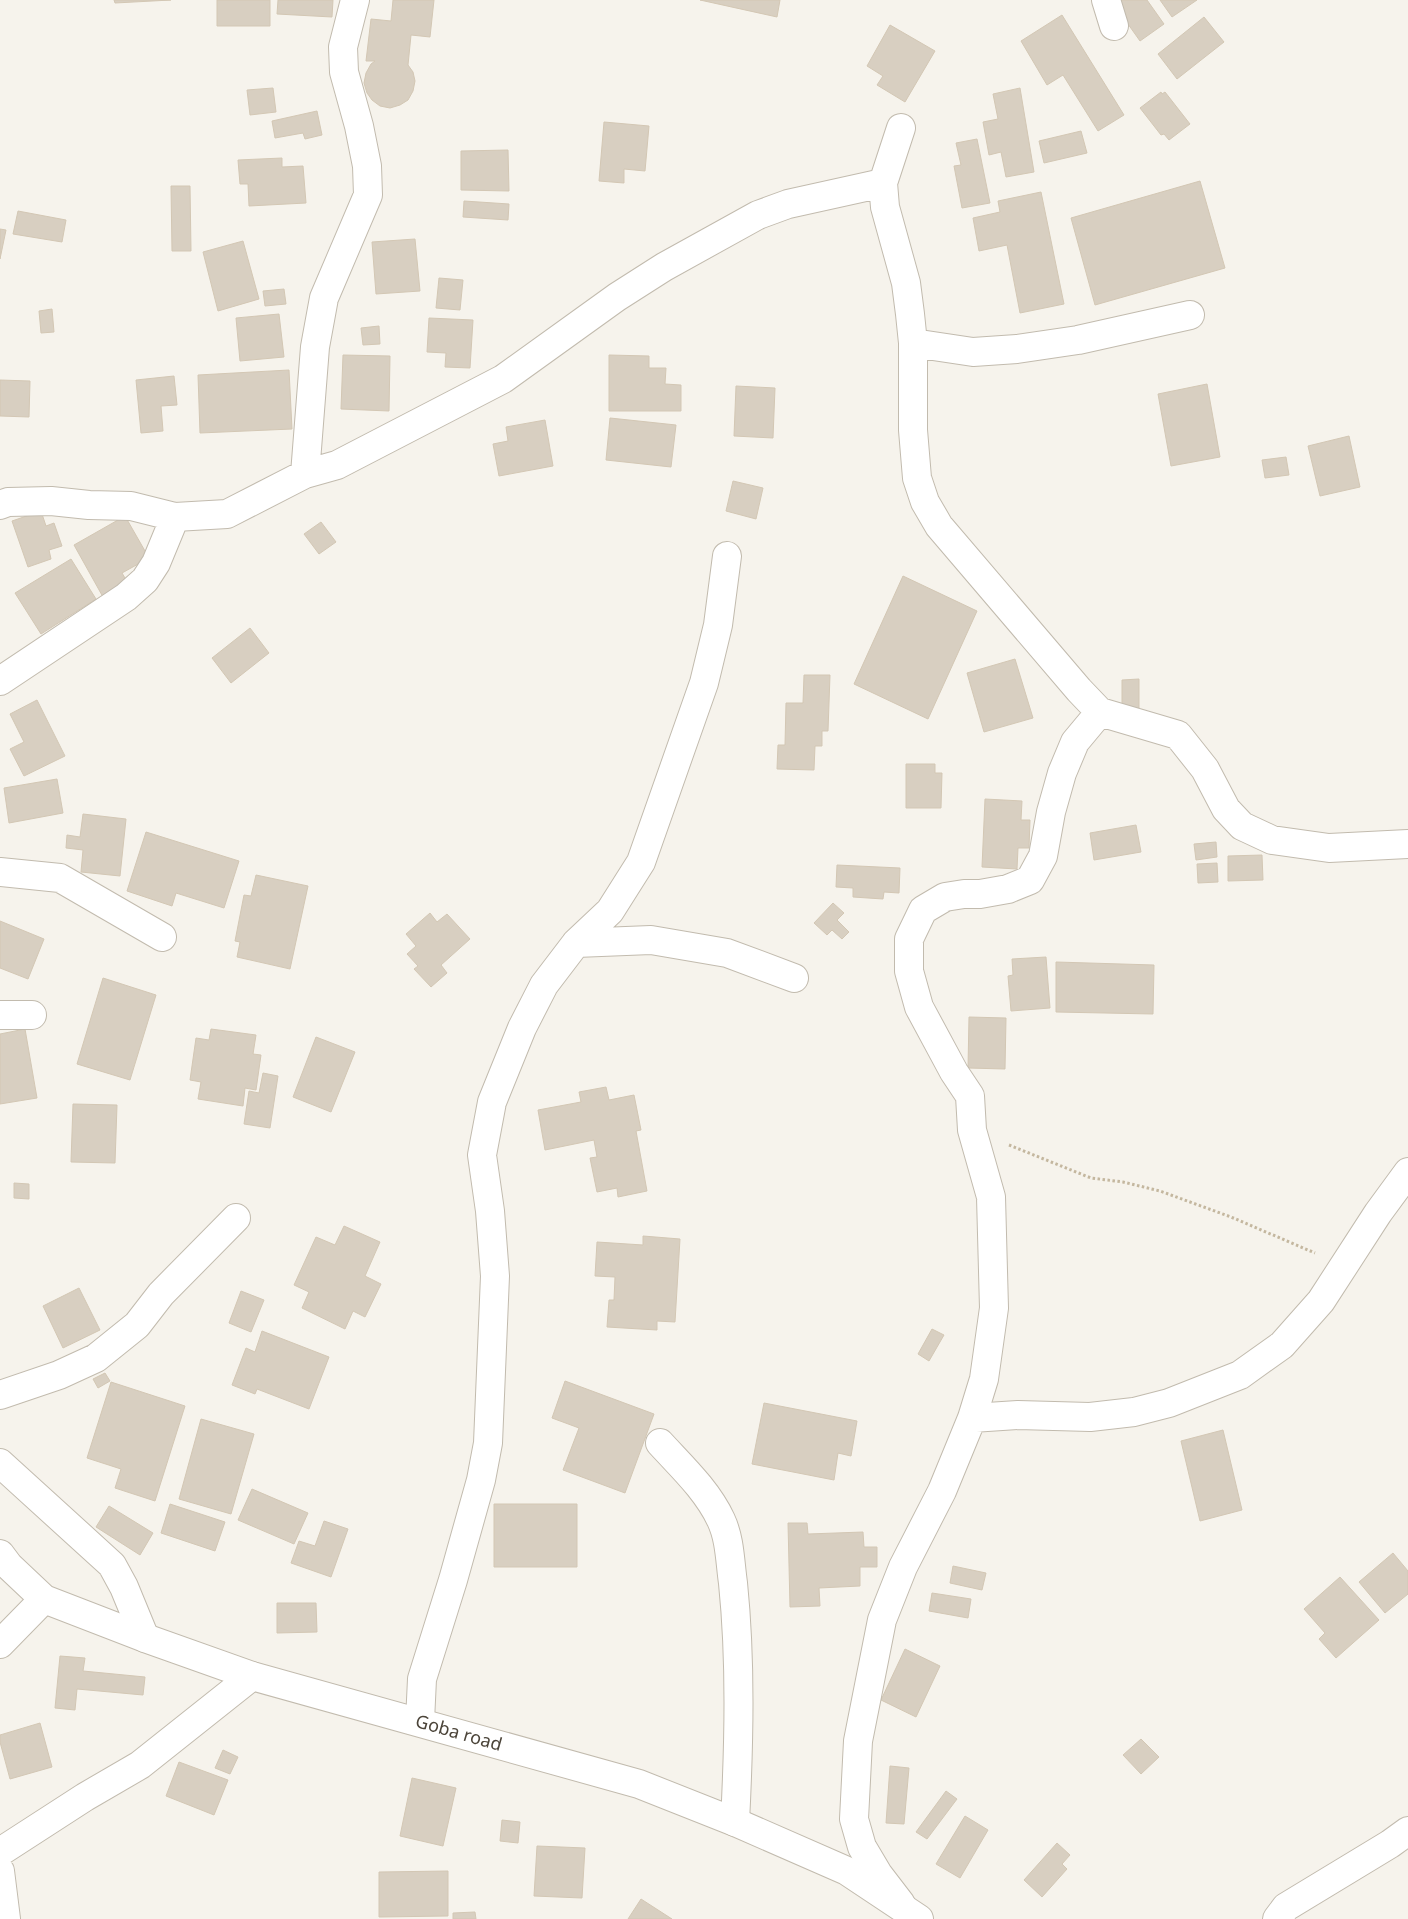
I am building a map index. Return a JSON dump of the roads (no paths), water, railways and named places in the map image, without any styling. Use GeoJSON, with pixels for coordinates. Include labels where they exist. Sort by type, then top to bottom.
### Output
{"type":"FeatureCollection","features":[{"type":"Feature","properties":{"kind":"street"},"geometry":{"type":"LineString","coordinates":[[305,474],[315,347],[324,298],[368,195],[367,166],[359,126],[344,72],[343,47],[355,0]]}},
{"type":"Feature","properties":{"kind":"street"},"geometry":{"type":"LineString","coordinates":[[901,128],[883,183],[887,216],[906,283],[912,343],[913,430],[917,478],[925,502],[939,526],[1100,712],[1178,735],[1205,769],[1226,809],[1242,826],[1272,840],[1329,848],[1408,844]]}},
{"type":"Feature","properties":{"kind":"street"},"geometry":{"type":"LineString","coordinates":[[0,505],[8,502],[51,501],[89,505],[131,506],[175,517],[227,514],[305,474],[338,465],[502,379],[617,297],[664,267],[758,215],[788,204],[883,183]]}},
{"type":"Feature","properties":{"kind":"street"},"geometry":{"type":"LineString","coordinates":[[912,343],[973,352],[1017,349],[1078,340],[1190,315]]}},
{"type":"Feature","properties":{"kind":"street"},"geometry":{"type":"LineString","coordinates":[[0,682],[126,596],[145,580],[156,563],[175,517]]}},
{"type":"Feature","properties":{"kind":"street"},"geometry":{"type":"LineString","coordinates":[[420,1721],[422,1679],[453,1580],[481,1480],[488,1444],[495,1276],[490,1211],[482,1154],[492,1102],[522,1028],[544,985],[576,943],[610,911],[640,862],[704,683],[718,625],[726,556]]}},
{"type":"Feature","properties":{"kind":"street"},"geometry":{"type":"LineString","coordinates":[[912,1914],[878,1874],[862,1847],[854,1819],[858,1741],[882,1620],[903,1567],[942,1491],[972,1418],[984,1379],[994,1308],[991,1196],[972,1130],[970,1096],[954,1072],[919,1007],[909,971],[909,939],[923,910],[945,897],[1008,889],[1030,880],[1043,856],[1051,812],[1062,773],[1075,742],[1100,712]]}},
{"type":"Feature","properties":{"kind":"street"},"geometry":{"type":"LineString","coordinates":[[0,872],[60,878],[162,937]]}},
{"type":"Feature","properties":{"kind":"street"},"geometry":{"type":"LineString","coordinates":[[576,943],[651,940],[727,953],[794,978]]}},
{"type":"Feature","properties":{"kind":"street"},"geometry":{"type":"LineString","coordinates":[[0,1015],[32,1015]]}},
{"type":"Feature","properties":{"kind":"street"},"geometry":{"type":"LineString","coordinates":[[972,1418],[1018,1415],[1090,1417],[1134,1412],[1169,1404],[1240,1375],[1282,1345],[1321,1301],[1378,1213],[1408,1172]]}},
{"type":"Feature","properties":{"kind":"street"},"geometry":{"type":"LineString","coordinates":[[0,1394],[59,1375],[96,1358],[137,1325],[161,1294],[236,1218]]}},
{"type":"Feature","properties":{"kind":"street"},"geometry":{"type":"LineString","coordinates":[[660,1443],[699,1486],[721,1520],[729,1545],[736,1610],[739,1753],[735,1822]]}},
{"type":"Feature","properties":{"kind":"street"},"geometry":{"type":"LineString","coordinates":[[0,1463],[112,1564],[124,1587],[145,1638]]}},
{"type":"Feature","properties":{"kind":"street","name":"Goba road"},"geometry":{"type":"LineString","coordinates":[[0,1554],[9,1566],[44,1599],[145,1638],[252,1676],[420,1721],[639,1784],[735,1822],[847,1871],[912,1914]]}},
{"type":"Feature","properties":{"kind":"street"},"geometry":{"type":"LineString","coordinates":[[0,1644],[44,1599]]}},
{"type":"Feature","properties":{"kind":"street"},"geometry":{"type":"LineString","coordinates":[[0,1852],[85,1796],[140,1766],[252,1676]]}},
{"type":"Feature","properties":{"kind":"street"},"geometry":{"type":"LineString","coordinates":[[1277,1919],[1286,1907],[1390,1844],[1408,1831]]}},
{"type":"Feature","properties":{"kind":"street"},"geometry":{"type":"LineString","coordinates":[[0,1871],[6,1919]]}}]}
